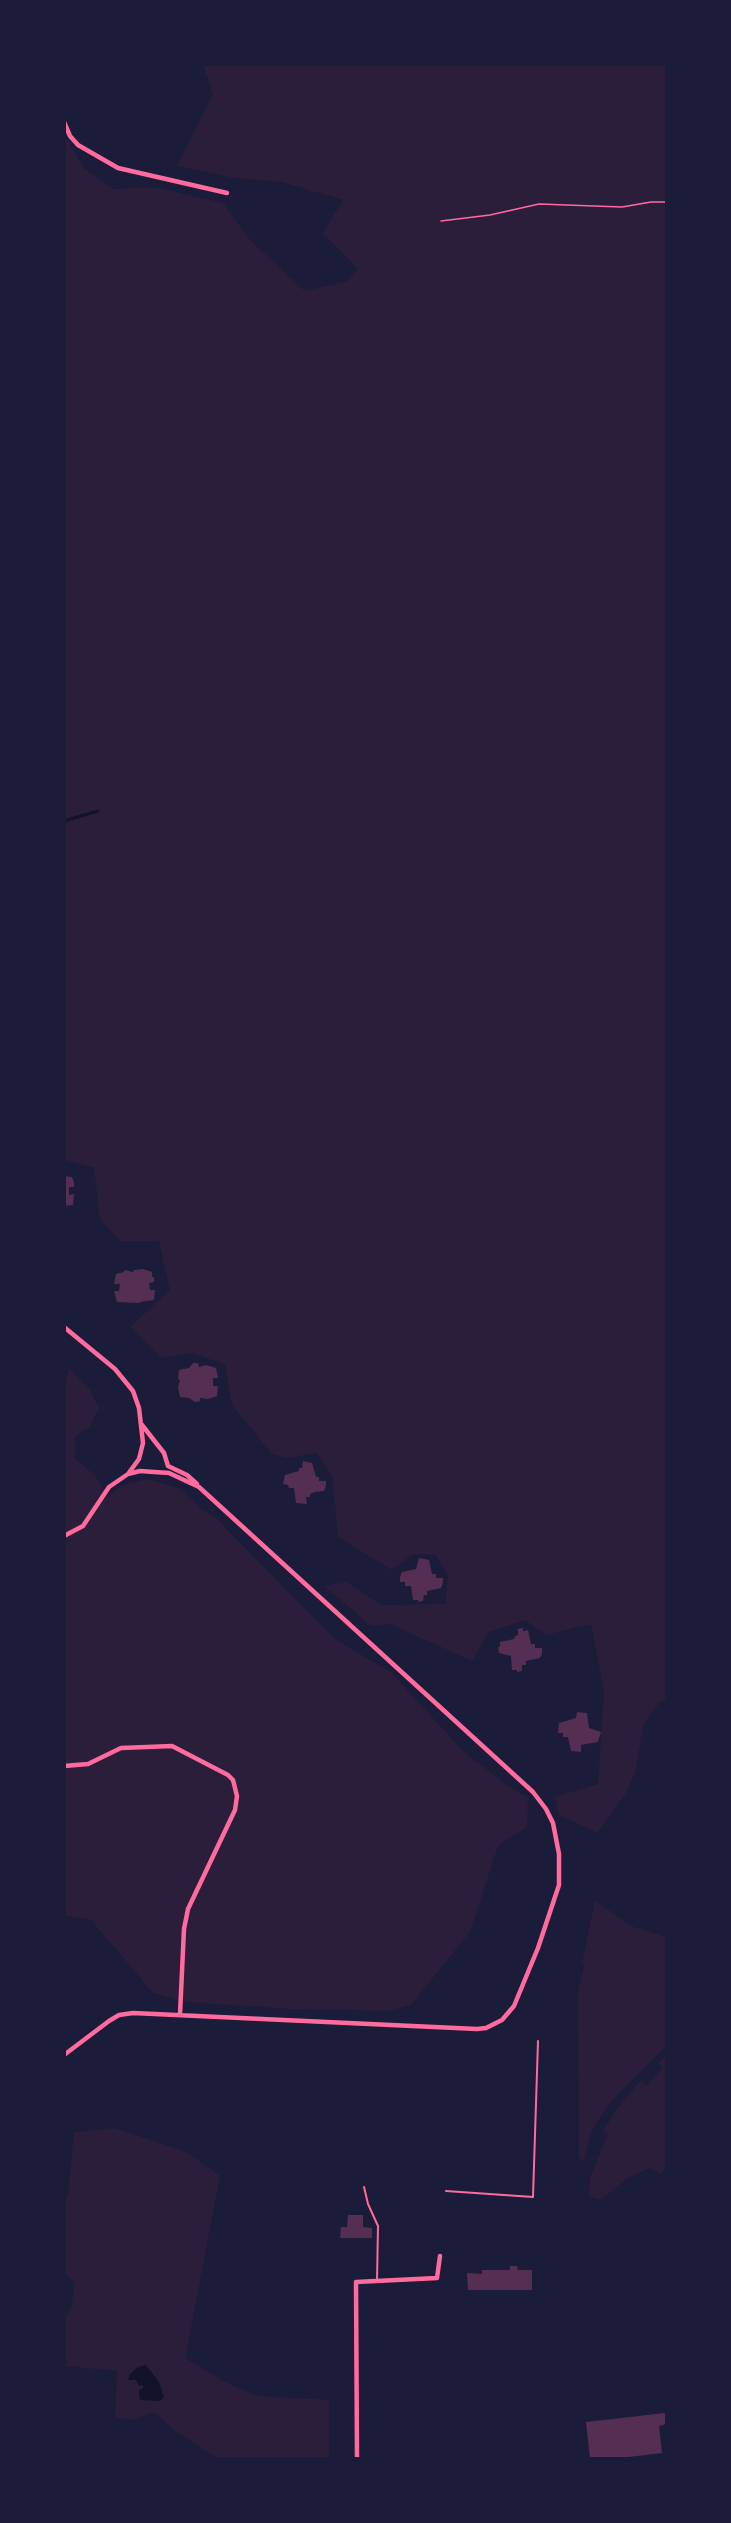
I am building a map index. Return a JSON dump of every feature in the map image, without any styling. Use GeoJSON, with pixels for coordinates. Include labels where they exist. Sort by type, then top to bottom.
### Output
{"type":"FeatureCollection","features":[{"type":"Feature","properties":{"kind":"street"},"geometry":{"type":"LineString","coordinates":[[64,122],[70,136],[78,145],[118,168],[227,193]]}},
{"type":"Feature","properties":{"kind":"street"},"geometry":{"type":"LineString","coordinates":[[64,1328],[123,1377],[137,1399],[142,1425],[142,1452],[128,1474],[109,1487],[83,1526],[64,1536]]}},
{"type":"Feature","properties":{"kind":"street"},"geometry":{"type":"LineString","coordinates":[[64,2055],[119,2015],[133,2013],[486,2028],[502,2020],[514,2006],[538,1948],[560,1885],[559,1854],[553,1823],[533,1792],[187,1475],[168,1466],[164,1453],[142,1425]]}},
{"type":"Feature","properties":{"kind":"street"},"geometry":{"type":"LineString","coordinates":[[155,1472],[168,1466]]}},
{"type":"Feature","properties":{"kind":"street"},"geometry":{"type":"LineString","coordinates":[[128,1474],[155,1472],[176,1474],[199,1487]]}},
{"type":"Feature","properties":{"kind":"street"},"geometry":{"type":"LineString","coordinates":[[64,1766],[88,1764],[121,1748],[172,1746],[228,1775],[233,1780],[237,1796],[235,1810],[188,1909],[184,1929],[180,2014]]}},
{"type":"Feature","properties":{"kind":"street"},"geometry":{"type":"LineString","coordinates":[[357,2458],[356,2282],[437,2278],[440,2256]]}},
{"type":"Feature","properties":{"kind":"lane"},"geometry":{"type":"LineString","coordinates":[[446,2190],[533,2197],[538,2041]]}},
{"type":"Feature","properties":{"kind":"lane"},"geometry":{"type":"LineString","coordinates":[[364,2187],[368,2204],[378,2226],[377,2281]]}},
{"type":"Feature","properties":{"kind":"path"},"geometry":{"type":"LineString","coordinates":[[441,221],[539,204],[622,207],[666,202]]}},
{"type":"Feature","properties":{"kind":"shaded area"},"geometry":{"type":"Polygon","coordinates":[[[203,65],[666,65],[666,1700],[661,1701],[644,1723],[635,1773],[626,1793],[597,1833],[559,1815],[555,1797],[598,1784],[604,1692],[591,1624],[546,1635],[525,1620],[489,1632],[472,1661],[390,1624],[371,1626],[324,1586],[347,1582],[381,1605],[445,1604],[448,1575],[435,1555],[413,1554],[392,1570],[338,1537],[332,1476],[317,1453],[286,1458],[272,1454],[232,1405],[225,1364],[191,1353],[161,1358],[130,1327],[170,1290],[159,1241],[120,1241],[100,1219],[94,1168],[65,1160],[64,135],[85,169],[114,189],[155,187],[223,203],[251,241],[305,291],[347,281],[358,269],[323,233],[343,200],[282,182],[234,178],[177,166],[213,94],[203,65]]]}},
{"type":"Feature","properties":{"kind":"shaded area"},"geometry":{"type":"Polygon","coordinates":[[[69,1368],[88,1387],[99,1407],[90,1426],[75,1437],[75,1459],[95,1475],[108,1497],[120,1486],[147,1479],[179,1488],[204,1511],[214,1516],[336,1640],[391,1672],[464,1752],[513,1789],[528,1797],[527,1827],[498,1846],[470,1932],[411,2005],[388,2011],[291,2009],[186,2002],[153,1993],[91,1920],[65,1916],[64,1390],[69,1368]]]}},
{"type":"Feature","properties":{"kind":"shaded area"},"geometry":{"type":"Polygon","coordinates":[[[595,1900],[631,1926],[666,1937],[666,2046],[608,2105],[592,2130],[584,2159],[579,2160],[578,1990],[595,1900]]]}},
{"type":"Feature","properties":{"kind":"shaded area"},"geometry":{"type":"Polygon","coordinates":[[[666,2056],[666,2167],[661,2175],[651,2168],[629,2177],[601,2200],[589,2197],[590,2178],[608,2134],[603,2131],[616,2110],[641,2080],[647,2085],[662,2069],[658,2063],[666,2056]]]}},
{"type":"Feature","properties":{"kind":"shaded area"},"geometry":{"type":"Polygon","coordinates":[[[115,2128],[187,2152],[220,2176],[186,2354],[187,2359],[227,2383],[258,2396],[329,2400],[329,2458],[216,2458],[174,2430],[154,2412],[133,2420],[115,2418],[117,2371],[65,2366],[65,2316],[71,2310],[75,2283],[64,2272],[65,2196],[68,2194],[74,2132],[115,2128]]]}},
{"type":"Feature","properties":{"kind":"shaded area"},"geometry":{"type":"Polygon","coordinates":[[[146,2365],[159,2382],[164,2397],[160,2401],[140,2400],[139,2390],[143,2388],[143,2385],[139,2386],[136,2380],[128,2380],[130,2374],[138,2367],[146,2365]]]}},
{"type":"Feature","properties":{"kind":"building"},"geometry":{"type":"Polygon","coordinates":[[[64,1176],[72,1177],[74,1182],[74,1187],[69,1187],[69,1195],[74,1194],[73,1205],[64,1206],[64,1176]]]}},
{"type":"Feature","properties":{"kind":"building"},"geometry":{"type":"Polygon","coordinates":[[[143,1269],[152,1272],[152,1277],[154,1277],[154,1282],[149,1283],[150,1290],[155,1290],[154,1300],[140,1303],[117,1302],[114,1291],[119,1291],[120,1284],[114,1284],[116,1274],[125,1270],[133,1272],[143,1269]]]}},
{"type":"Feature","properties":{"kind":"building"},"geometry":{"type":"Polygon","coordinates":[[[193,1363],[198,1363],[199,1367],[206,1365],[216,1368],[218,1378],[213,1378],[213,1386],[218,1386],[217,1396],[208,1399],[200,1398],[200,1401],[195,1402],[189,1398],[180,1397],[179,1370],[189,1368],[193,1363]]]}},
{"type":"Feature","properties":{"kind":"building"},"geometry":{"type":"Polygon","coordinates":[[[303,1461],[312,1463],[319,1481],[326,1481],[324,1491],[315,1492],[310,1494],[310,1497],[306,1497],[307,1504],[296,1503],[294,1488],[283,1484],[285,1475],[299,1471],[303,1461]]]}},
{"type":"Feature","properties":{"kind":"building"},"geometry":{"type":"Polygon","coordinates":[[[419,1558],[429,1560],[432,1574],[436,1574],[436,1578],[443,1578],[443,1583],[441,1588],[427,1591],[423,1601],[418,1602],[418,1600],[413,1600],[411,1586],[405,1586],[405,1582],[400,1582],[400,1577],[402,1572],[416,1569],[419,1558]]]}},
{"type":"Feature","properties":{"kind":"building"},"geometry":{"type":"Polygon","coordinates":[[[523,1628],[523,1631],[528,1630],[531,1644],[535,1644],[535,1648],[542,1648],[542,1654],[540,1658],[526,1661],[526,1665],[522,1665],[522,1671],[517,1672],[517,1670],[512,1670],[511,1656],[499,1653],[498,1647],[500,1647],[500,1642],[514,1639],[518,1635],[518,1629],[523,1628]]]}},
{"type":"Feature","properties":{"kind":"building"},"geometry":{"type":"Polygon","coordinates":[[[577,1712],[587,1713],[589,1728],[601,1732],[598,1742],[581,1745],[581,1752],[571,1751],[568,1737],[563,1737],[563,1733],[558,1733],[559,1723],[576,1718],[577,1712]]]}},
{"type":"Feature","properties":{"kind":"building"},"geometry":{"type":"Polygon","coordinates":[[[348,2215],[363,2215],[363,2227],[372,2228],[372,2238],[340,2238],[341,2227],[347,2227],[348,2215]]]}},
{"type":"Feature","properties":{"kind":"building"},"geometry":{"type":"Polygon","coordinates":[[[510,2266],[517,2266],[518,2270],[532,2270],[532,2290],[468,2290],[467,2273],[482,2274],[482,2270],[510,2270],[510,2266]]]}},
{"type":"Feature","properties":{"kind":"building"},"geometry":{"type":"Polygon","coordinates":[[[665,2413],[666,2424],[659,2426],[662,2453],[620,2458],[590,2458],[586,2422],[665,2413]]]}},
{"type":"Feature","properties":{"kind":"waterway"},"geometry":{"type":"LineString","coordinates":[[64,821],[98,811]]}}]}
